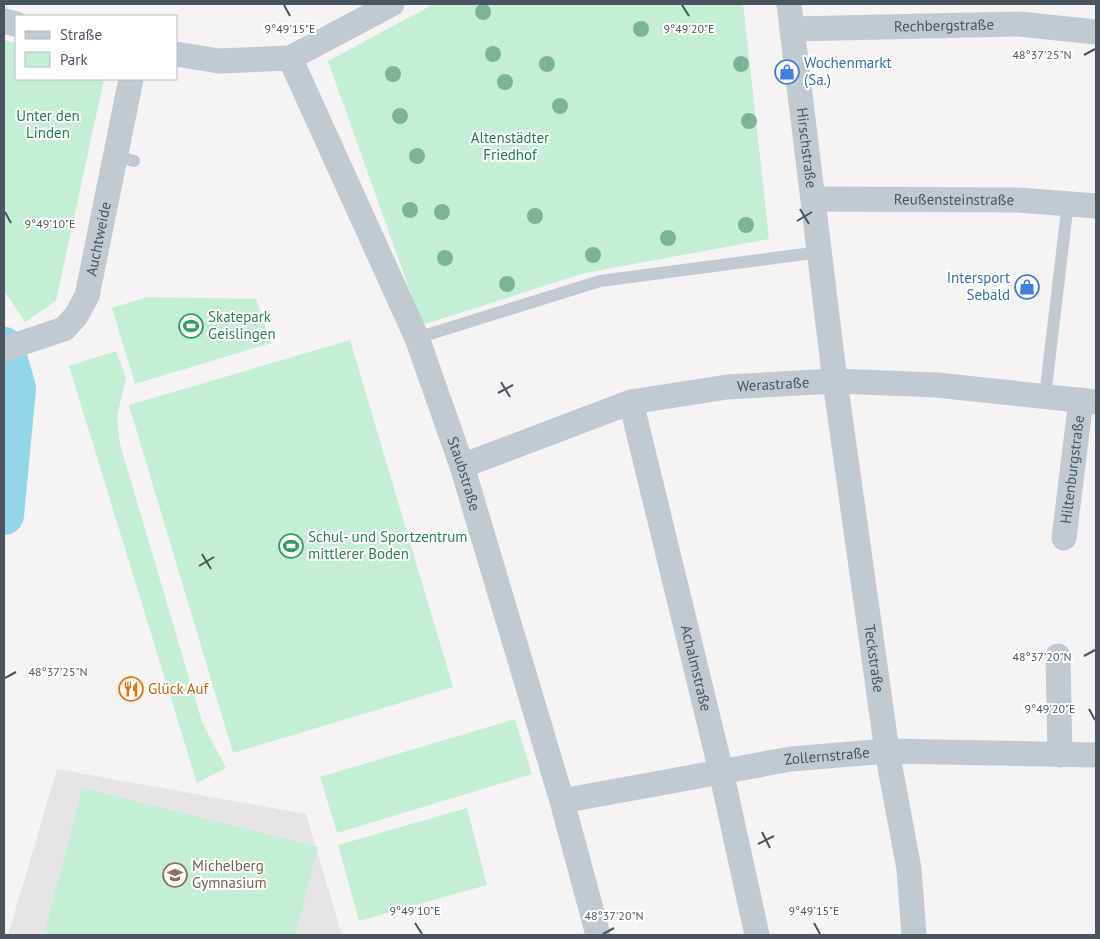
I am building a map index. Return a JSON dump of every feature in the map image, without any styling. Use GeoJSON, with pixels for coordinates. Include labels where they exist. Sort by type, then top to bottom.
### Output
{"type":"FeatureCollection","features":[{"type":"Feature","properties":{"kind":"street"},"geometry":{"type":"LineString","coordinates":[[178,54],[219,61],[290,58],[392,4]]}},
{"type":"Feature","properties":{"kind":"street","name":"Hirschstraße"},"geometry":{"type":"LineString","coordinates":[[789,4],[835,381]]}},
{"type":"Feature","properties":{"kind":"street","name":"Rechbergstraße"},"geometry":{"type":"LineString","coordinates":[[792,29],[1019,24],[1096,32]]}},
{"type":"Feature","properties":{"kind":"street","name":"Staubstraße"},"geometry":{"type":"LineString","coordinates":[[290,58],[417,338],[462,466],[562,801],[598,935]]}},
{"type":"Feature","properties":{"kind":"street","name":"Auchtweide"},"geometry":{"type":"LineString","coordinates":[[4,349],[64,329],[76,316],[87,296],[125,158],[131,80]]}},
{"type":"Feature","properties":{"kind":"street","name":"Reußensteinstraße"},"geometry":{"type":"LineString","coordinates":[[813,199],[1018,200],[1068,202],[1096,206]]}},
{"type":"Feature","properties":{"kind":"street","name":"Werastraße"},"geometry":{"type":"LineString","coordinates":[[462,466],[630,402],[727,387],[835,381],[937,385],[1088,401]]}},
{"type":"Feature","properties":{"kind":"street","name":"Teckstraße"},"geometry":{"type":"LineString","coordinates":[[835,381],[887,751],[909,869],[914,935]]}},
{"type":"Feature","properties":{"kind":"street","name":"Hiltenburgstraße"},"geometry":{"type":"LineString","coordinates":[[1064,538],[1088,401]]}},
{"type":"Feature","properties":{"kind":"street","name":"Achalmstraße"},"geometry":{"type":"LineString","coordinates":[[630,402],[722,771],[757,935]]}},
{"type":"Feature","properties":{"kind":"street"},"geometry":{"type":"LineString","coordinates":[[1058,656],[1060,755]]}},
{"type":"Feature","properties":{"kind":"street","name":"Zollernstraße"},"geometry":{"type":"LineString","coordinates":[[562,801],[791,759],[887,751],[1096,755]]}},
{"type":"Feature","properties":{"kind":"lane"},"geometry":{"type":"LineString","coordinates":[[1045,396],[1068,202]]}},
{"type":"Feature","properties":{"kind":"lane"},"geometry":{"type":"LineString","coordinates":[[417,338],[600,281],[820,252]]}},
{"type":"Feature","properties":{"kind":"shaded area","name":"Michelberg Gymnasium"},"geometry":{"type":"Polygon","coordinates":[[[57,769],[306,814],[342,935],[8,935],[57,769]]]}},
{"type":"Feature","properties":{"kind":"green space","name":"Altenstädter Friedhof"},"geometry":{"type":"Polygon","coordinates":[[[434,4],[743,4],[769,239],[585,273],[422,325],[328,61],[434,4]]]}},
{"type":"Feature","properties":{"kind":"green space","name":"Unter den Linden"},"geometry":{"type":"Polygon","coordinates":[[[4,40],[15,43],[15,80],[104,80],[56,301],[25,322],[4,290],[4,40]]]}},
{"type":"Feature","properties":{"kind":"green space","name":"Skatepark Geislingen"},"geometry":{"type":"Polygon","coordinates":[[[147,297],[256,299],[271,343],[135,384],[112,308],[147,297]]]}},
{"type":"Feature","properties":{"kind":"green space","name":"Schul- und Sportzentrum mittlerer Boden"},"geometry":{"type":"Polygon","coordinates":[[[350,340],[453,687],[233,753],[129,405],[350,340]]]}},
{"type":"Feature","properties":{"kind":"green space"},"geometry":{"type":"Polygon","coordinates":[[[116,351],[126,378],[117,416],[120,444],[202,722],[226,768],[197,783],[69,366],[116,351]]]}},
{"type":"Feature","properties":{"kind":"green space"},"geometry":{"type":"Polygon","coordinates":[[[515,719],[532,774],[337,833],[320,777],[515,719]]]}},
{"type":"Feature","properties":{"kind":"green space","name":"Michelberg Gymnasium"},"geometry":{"type":"Polygon","coordinates":[[[82,788],[318,847],[296,935],[44,935],[82,788]]]}},
{"type":"Feature","properties":{"kind":"green space"},"geometry":{"type":"Polygon","coordinates":[[[467,808],[487,885],[359,921],[338,845],[467,808]]]}},
{"type":"Feature","properties":{"kind":"waterway"},"geometry":{"type":"LineString","coordinates":[[4,347],[16,388],[4,515]]}},
{"type":"Feature","properties":{"kind":"place","name":"Wochenmarkt (Sa.)"},"geometry":{"type":"Point","coordinates":[787,72]}},
{"type":"Feature","properties":{"kind":"place","name":"Intersport Sebald"},"geometry":{"type":"Point","coordinates":[1027,287]}},
{"type":"Feature","properties":{"kind":"place","name":"Skatepark Geislingen"},"geometry":{"type":"Point","coordinates":[191,326]}},
{"type":"Feature","properties":{"kind":"place","name":"Schul- und Sportzentrum mittlerer Boden"},"geometry":{"type":"Point","coordinates":[291,546]}},
{"type":"Feature","properties":{"kind":"place","name":"Glück Auf"},"geometry":{"type":"Point","coordinates":[131,689]}},
{"type":"Feature","properties":{"kind":"place","name":"Michelberg Gymnasium"},"geometry":{"type":"Point","coordinates":[175,875]}}]}
